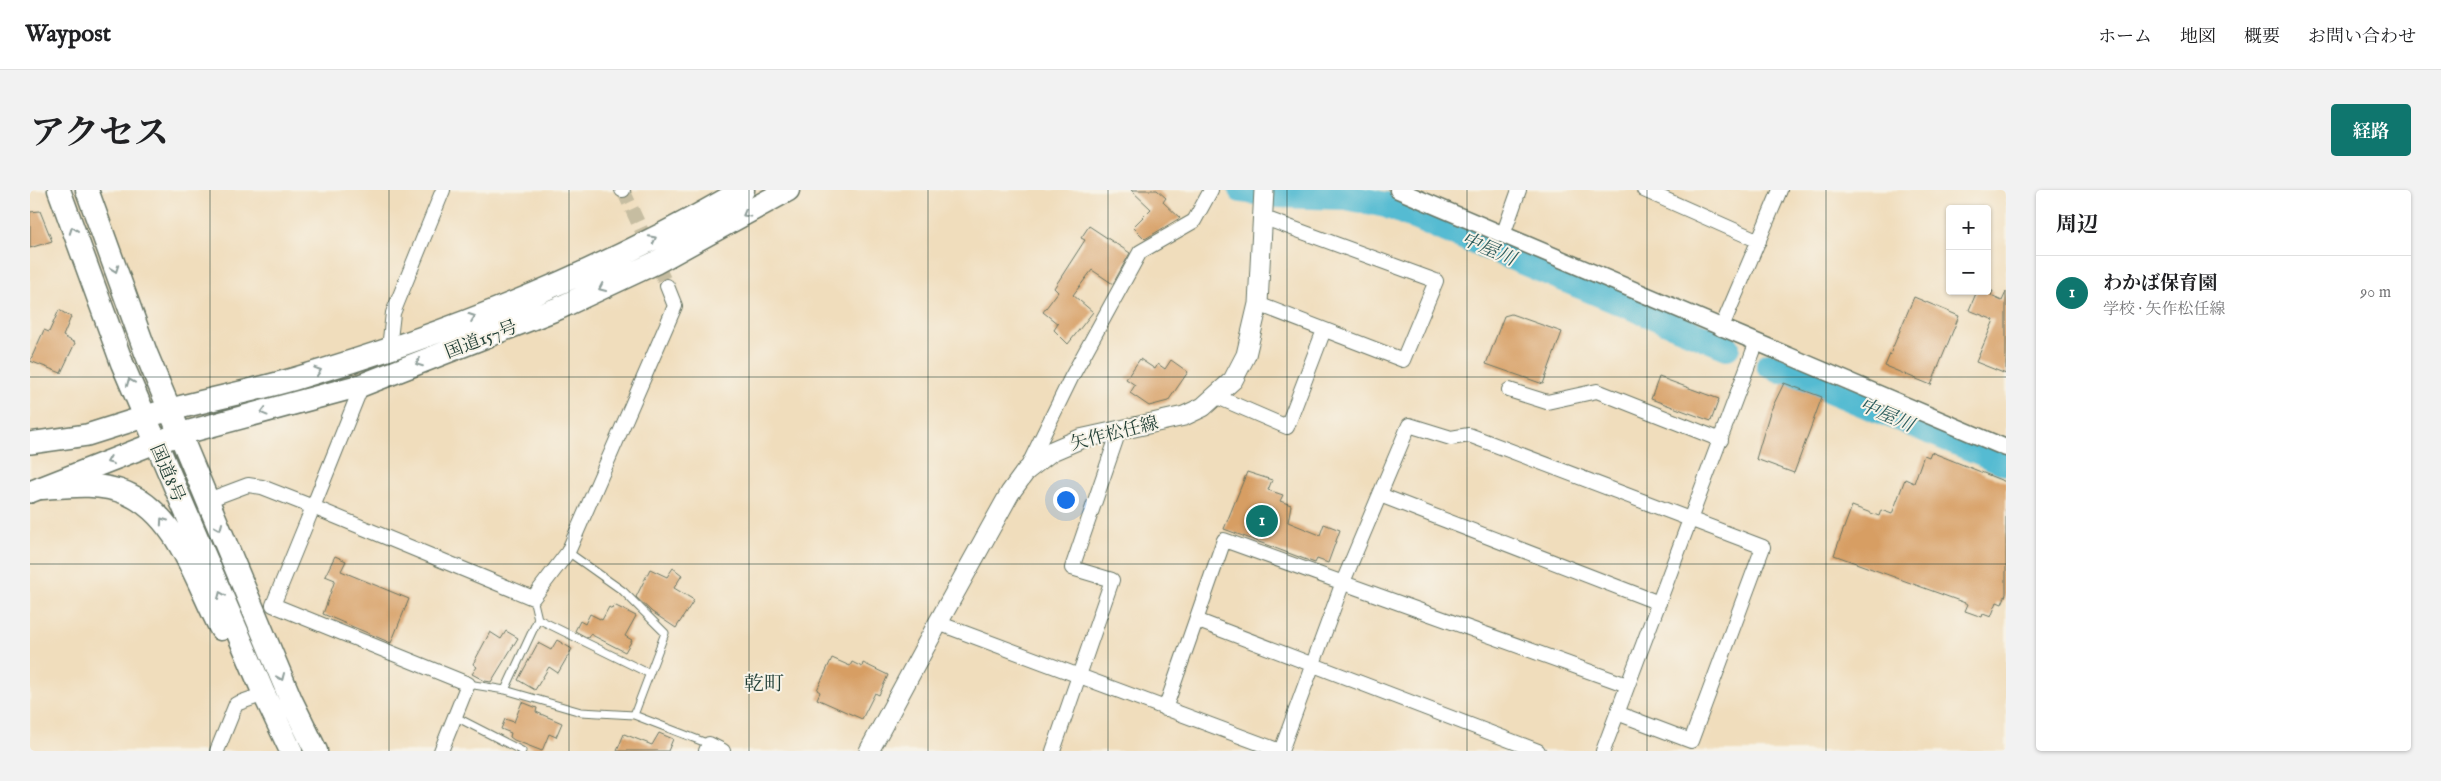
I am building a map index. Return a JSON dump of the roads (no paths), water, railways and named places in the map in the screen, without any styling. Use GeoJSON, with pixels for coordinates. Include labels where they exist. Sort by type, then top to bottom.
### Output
{"type":"FeatureCollection","features":[{"type":"Feature","properties":{"kind":"highway","name":"国道8号"},"geometry":{"type":"LineString","coordinates":[[59,190],[122,363],[144,417],[261,688],[291,751]]}},
{"type":"Feature","properties":{"kind":"highway","name":"国道8号"},"geometry":{"type":"LineString","coordinates":[[87,190],[146,353],[291,700],[316,751]]}},
{"type":"Feature","properties":{"kind":"highway","name":"国道157号"},"geometry":{"type":"LineString","coordinates":[[144,417],[294,379],[389,348],[517,301],[599,266],[743,190]]}},
{"type":"Feature","properties":{"kind":"highway","name":"国道157号"},"geometry":{"type":"LineString","coordinates":[[155,443],[180,434],[362,385],[559,308],[655,263],[788,190]]}},
{"type":"Feature","properties":{"kind":"highway"},"geometry":{"type":"LineString","coordinates":[[36,490],[77,485],[100,487],[126,493],[157,512],[179,545],[236,656],[261,688]]}},
{"type":"Feature","properties":{"kind":"main road","name":"矢作松任線"},"geometry":{"type":"LineString","coordinates":[[869,751],[1010,493],[1026,471],[1052,450],[1080,440],[1184,416],[1203,407],[1233,380],[1246,355],[1258,304],[1264,190]]}},
{"type":"Feature","properties":{"kind":"main road"},"geometry":{"type":"LineString","coordinates":[[30,444],[86,435],[144,417]]}},
{"type":"Feature","properties":{"kind":"main road"},"geometry":{"type":"LineString","coordinates":[[36,490],[155,443]]}},
{"type":"Feature","properties":{"kind":"street"},"geometry":{"type":"LineString","coordinates":[[389,348],[393,313],[443,190]]}},
{"type":"Feature","properties":{"kind":"street"},"geometry":{"type":"LineString","coordinates":[[1026,471],[1071,378],[1140,252],[1194,221],[1211,190]]}},
{"type":"Feature","properties":{"kind":"street"},"geometry":{"type":"LineString","coordinates":[[1398,190],[1756,344],[2006,448]]}},
{"type":"Feature","properties":{"kind":"street"},"geometry":{"type":"LineString","coordinates":[[1503,235],[1519,190]]}},
{"type":"Feature","properties":{"kind":"street"},"geometry":{"type":"LineString","coordinates":[[1644,190],[1759,241]]}},
{"type":"Feature","properties":{"kind":"street"},"geometry":{"type":"LineString","coordinates":[[1721,329],[1780,190]]}},
{"type":"Feature","properties":{"kind":"street"},"geometry":{"type":"LineString","coordinates":[[1258,304],[1403,360],[1436,281],[1262,213]]}},
{"type":"Feature","properties":{"kind":"street"},"geometry":{"type":"LineString","coordinates":[[208,500],[248,485],[262,487],[534,598],[568,552],[675,306],[668,286]]}},
{"type":"Feature","properties":{"kind":"street"},"geometry":{"type":"LineString","coordinates":[[1215,396],[1287,426],[1324,330]]}},
{"type":"Feature","properties":{"kind":"street"},"geometry":{"type":"LineString","coordinates":[[1603,751],[1756,344]]}},
{"type":"Feature","properties":{"kind":"street"},"geometry":{"type":"LineString","coordinates":[[362,385],[273,605],[468,684],[441,751]]}},
{"type":"Feature","properties":{"kind":"street"},"geometry":{"type":"LineString","coordinates":[[1509,390],[1547,402],[1597,391],[1721,440]]}},
{"type":"Feature","properties":{"kind":"street"},"geometry":{"type":"LineString","coordinates":[[938,623],[1280,751],[1343,582],[1409,425],[1451,438],[1469,435],[1763,547],[1691,741],[1617,713]]}},
{"type":"Feature","properties":{"kind":"street"},"geometry":{"type":"LineString","coordinates":[[1053,751],[1112,580],[1072,568],[1119,431]]}},
{"type":"Feature","properties":{"kind":"street"},"geometry":{"type":"LineString","coordinates":[[1380,495],[1659,603]]}},
{"type":"Feature","properties":{"kind":"street"},"geometry":{"type":"LineString","coordinates":[[1165,709],[1224,540],[1627,684]]}},
{"type":"Feature","properties":{"kind":"street"},"geometry":{"type":"LineString","coordinates":[[1196,620],[1538,751]]}},
{"type":"Feature","properties":{"kind":"street"},"geometry":{"type":"LineString","coordinates":[[217,751],[236,704],[261,688]]}},
{"type":"Feature","properties":{"kind":"street"},"geometry":{"type":"LineString","coordinates":[[708,748],[722,751]]}},
{"type":"Feature","properties":{"kind":"lane"},"geometry":{"type":"LineString","coordinates":[[568,552],[623,591],[664,633],[634,715]]}},
{"type":"Feature","properties":{"kind":"lane"},"geometry":{"type":"LineString","coordinates":[[505,690],[538,619],[534,598]]}},
{"type":"Feature","properties":{"kind":"lane"},"geometry":{"type":"LineString","coordinates":[[538,619],[648,673]]}},
{"type":"Feature","properties":{"kind":"lane"},"geometry":{"type":"LineString","coordinates":[[468,684],[505,690],[581,712],[634,715],[708,748]]}},
{"type":"Feature","properties":{"kind":"lane"},"geometry":{"type":"LineString","coordinates":[[454,716],[522,751]]}},
{"type":"Feature","properties":{"kind":"waterway","name":"中屋川"},"geometry":{"type":"LineString","coordinates":[[1241,190],[1276,195],[1346,197],[1386,205],[1727,347]]}},
{"type":"Feature","properties":{"kind":"waterway","name":"中屋川"},"geometry":{"type":"LineString","coordinates":[[1769,365],[2006,463]]}},
{"type":"Feature","properties":{"kind":"tunnel"},"geometry":{"type":"LineString","coordinates":[[623,190],[667,286]]}},
{"type":"Feature","properties":{"kind":"place","name":"わかば保育園"},"geometry":{"type":"Point","coordinates":[1262,521]}},
{"type":"Feature","properties":{"kind":"district","name":"乾町"},"geometry":{"type":"Point","coordinates":[764,683]}}]}
